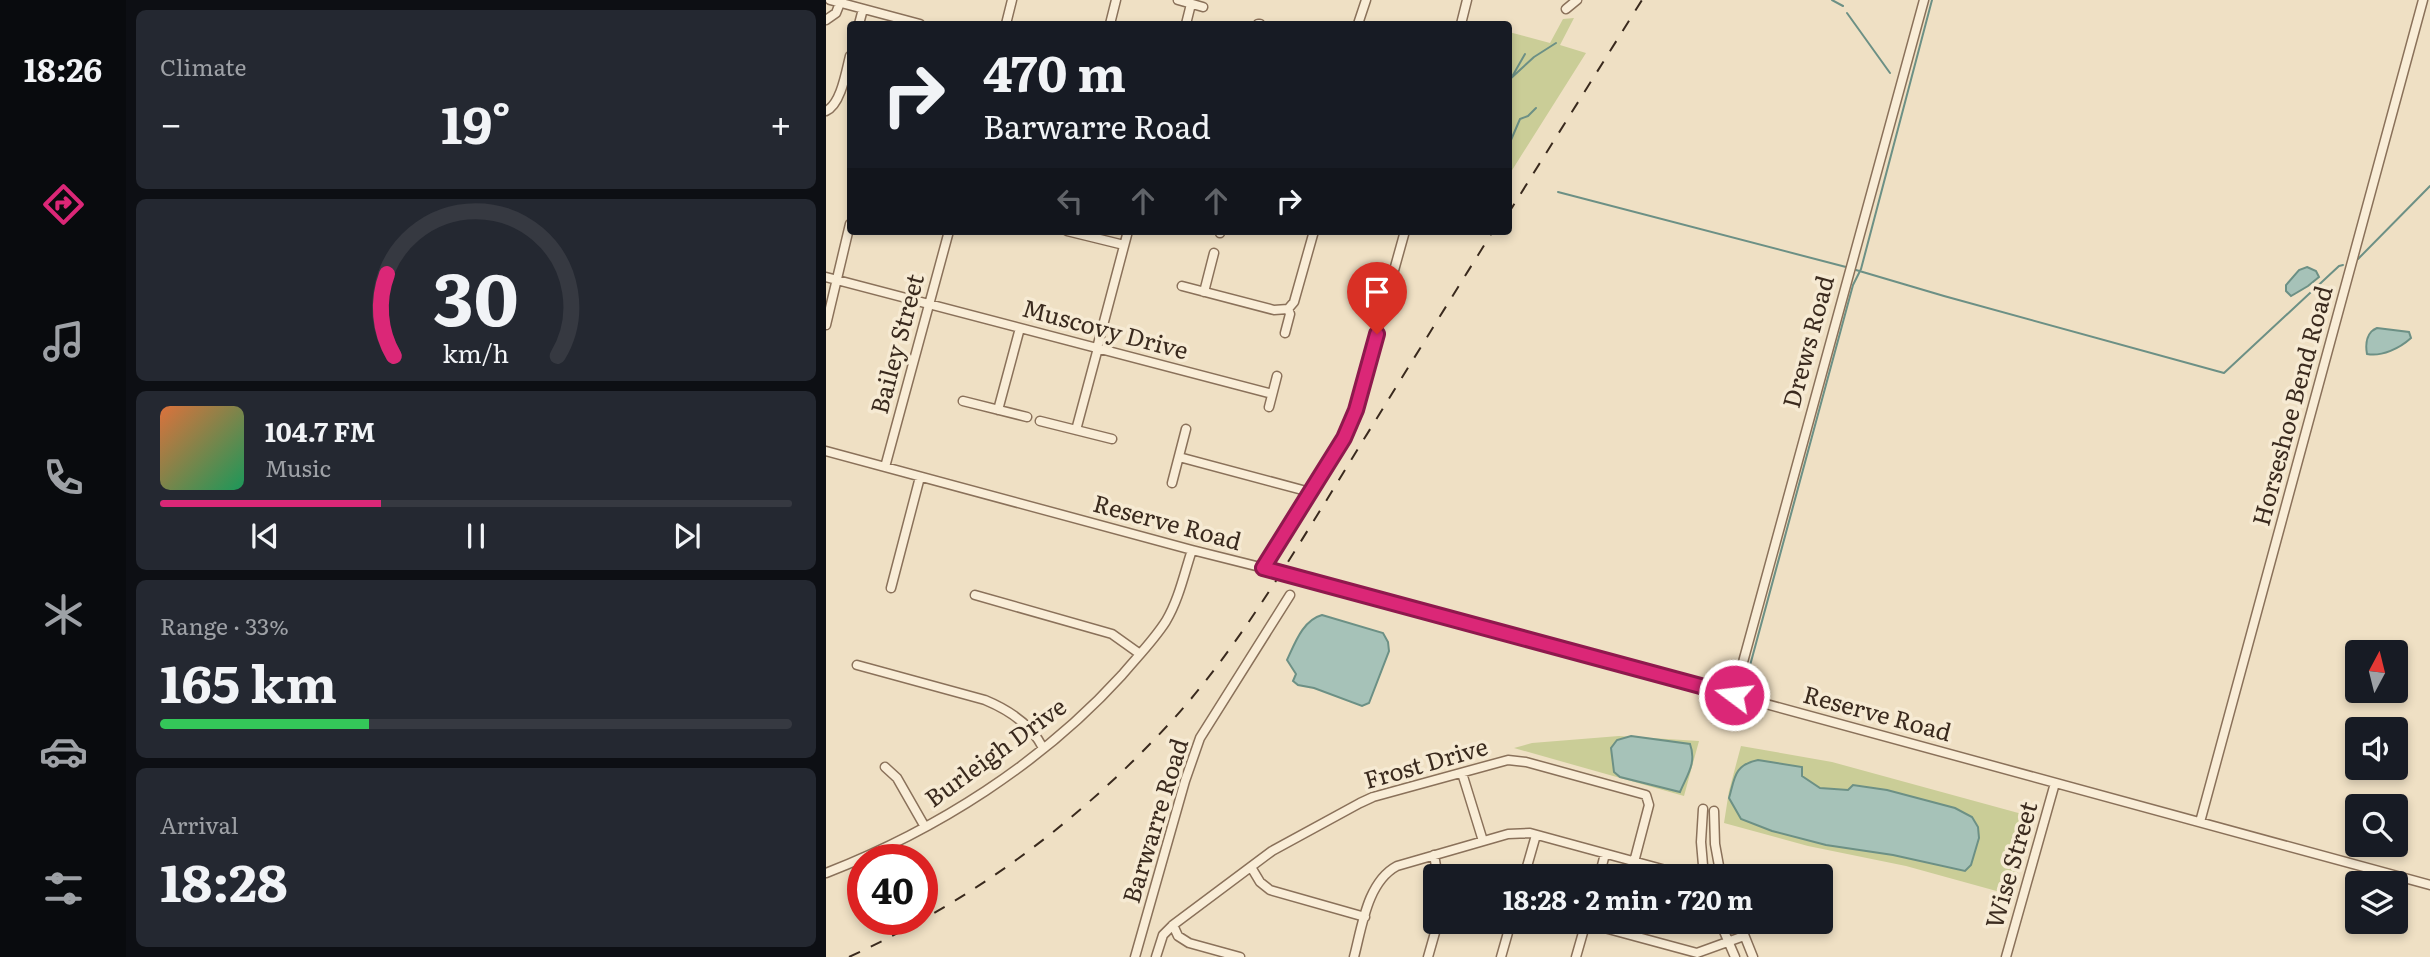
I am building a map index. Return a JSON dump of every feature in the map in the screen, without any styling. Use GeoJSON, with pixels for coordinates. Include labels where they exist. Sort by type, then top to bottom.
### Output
{"type":"FeatureCollection","features":[{"type":"Feature","properties":{"kind":"street"},"geometry":{"type":"LineString","coordinates":[[830,0],[905,21]]}},
{"type":"Feature","properties":{"kind":"street"},"geometry":{"type":"LineString","coordinates":[[1006,21],[1012,0]]}},
{"type":"Feature","properties":{"kind":"street"},"geometry":{"type":"LineString","coordinates":[[1111,21],[1116,0]]}},
{"type":"Feature","properties":{"kind":"street"},"geometry":{"type":"LineString","coordinates":[[1178,0],[1203,7]]}},
{"type":"Feature","properties":{"kind":"street"},"geometry":{"type":"LineString","coordinates":[[1360,21],[1366,0]]}},
{"type":"Feature","properties":{"kind":"street"},"geometry":{"type":"LineString","coordinates":[[1462,21],[1468,0]]}},
{"type":"Feature","properties":{"kind":"street"},"geometry":{"type":"LineString","coordinates":[[1566,9],[1577,0]]}},
{"type":"Feature","properties":{"kind":"street","name":"Drews Road"},"geometry":{"type":"LineString","coordinates":[[1734,695],[1924,0]]}},
{"type":"Feature","properties":{"kind":"street","name":"Horseshoe Bend Road"},"geometry":{"type":"LineString","coordinates":[[2200,822],[2423,0]]}},
{"type":"Feature","properties":{"kind":"street"},"geometry":{"type":"LineString","coordinates":[[826,20],[836,13],[840,3]]}},
{"type":"Feature","properties":{"kind":"street"},"geometry":{"type":"LineString","coordinates":[[1187,21],[1191,4]]}},
{"type":"Feature","properties":{"kind":"street"},"geometry":{"type":"LineString","coordinates":[[860,21],[863,9]]}},
{"type":"Feature","properties":{"kind":"street"},"geometry":{"type":"LineString","coordinates":[[826,111],[832,108],[841,90],[847,67]]}},
{"type":"Feature","properties":{"kind":"street"},"geometry":{"type":"LineString","coordinates":[[826,325],[847,235]]}},
{"type":"Feature","properties":{"kind":"street","name":"Bailey Street"},"geometry":{"type":"LineString","coordinates":[[885,467],[947,235]]}},
{"type":"Feature","properties":{"kind":"street"},"geometry":{"type":"LineString","coordinates":[[1083,235],[1124,245]]}},
{"type":"Feature","properties":{"kind":"street"},"geometry":{"type":"LineString","coordinates":[[1076,430],[1127,235]]}},
{"type":"Feature","properties":{"kind":"street"},"geometry":{"type":"LineString","coordinates":[[1182,286],[1274,310],[1288,309],[1294,302],[1313,235]]}},
{"type":"Feature","properties":{"kind":"street"},"geometry":{"type":"LineString","coordinates":[[1263,568],[1344,438],[1356,410],[1404,235]]}},
{"type":"Feature","properties":{"kind":"street"},"geometry":{"type":"LineString","coordinates":[[1204,292],[1214,253]]}},
{"type":"Feature","properties":{"kind":"street","name":"Muscovy Drive"},"geometry":{"type":"LineString","coordinates":[[826,277],[1272,394]]}},
{"type":"Feature","properties":{"kind":"street"},"geometry":{"type":"LineString","coordinates":[[1285,333],[1290,314],[1288,309]]}},
{"type":"Feature","properties":{"kind":"street"},"geometry":{"type":"LineString","coordinates":[[998,410],[1020,328]]}},
{"type":"Feature","properties":{"kind":"street"},"geometry":{"type":"LineString","coordinates":[[1269,407],[1277,376]]}},
{"type":"Feature","properties":{"kind":"street"},"geometry":{"type":"LineString","coordinates":[[963,401],[1027,417]]}},
{"type":"Feature","properties":{"kind":"street"},"geometry":{"type":"LineString","coordinates":[[1040,421],[1112,439]]}},
{"type":"Feature","properties":{"kind":"street"},"geometry":{"type":"LineString","coordinates":[[1172,483],[1186,429]]}},
{"type":"Feature","properties":{"kind":"street"},"geometry":{"type":"LineString","coordinates":[[826,462],[827,452]]}},
{"type":"Feature","properties":{"kind":"street","name":"Reserve Road"},"geometry":{"type":"LineString","coordinates":[[827,452],[2430,885]]}},
{"type":"Feature","properties":{"kind":"street"},"geometry":{"type":"LineString","coordinates":[[1179,457],[1310,492]]}},
{"type":"Feature","properties":{"kind":"street"},"geometry":{"type":"LineString","coordinates":[[891,588],[920,477]]}},
{"type":"Feature","properties":{"kind":"street","name":"Burleigh Drive"},"geometry":{"type":"LineString","coordinates":[[826,873],[925,827],[990,787],[1076,722],[1140,654],[1165,622],[1174,605],[1192,550]]}},
{"type":"Feature","properties":{"kind":"street"},"geometry":{"type":"LineString","coordinates":[[975,595],[1112,634],[1140,654]]}},
{"type":"Feature","properties":{"kind":"street","name":"Barwarre Road"},"geometry":{"type":"LineString","coordinates":[[1135,957],[1185,781],[1200,738],[1290,595]]}},
{"type":"Feature","properties":{"kind":"street"},"geometry":{"type":"LineString","coordinates":[[857,665],[1000,706],[1031,730],[1043,748]]}},
{"type":"Feature","properties":{"kind":"street","name":"Frost Drive"},"geometry":{"type":"LineString","coordinates":[[1156,957],[1163,935],[1173,925],[1272,851],[1367,800],[1508,760],[1519,760],[1643,794],[1648,798],[1649,805],[1634,862]]}},
{"type":"Feature","properties":{"kind":"street"},"geometry":{"type":"LineString","coordinates":[[885,766],[897,778],[925,827]]}},
{"type":"Feature","properties":{"kind":"street"},"geometry":{"type":"LineString","coordinates":[[1462,773],[1483,841]]}},
{"type":"Feature","properties":{"kind":"street","name":"Wise Street"},"geometry":{"type":"LineString","coordinates":[[2006,957],[2055,783]]}},
{"type":"Feature","properties":{"kind":"street"},"geometry":{"type":"LineString","coordinates":[[1703,809],[1703,864]]}},
{"type":"Feature","properties":{"kind":"street"},"geometry":{"type":"LineString","coordinates":[[1714,811],[1714,838],[1718,864]]}},
{"type":"Feature","properties":{"kind":"street"},"geometry":{"type":"LineString","coordinates":[[1354,957],[1375,888],[1386,872],[1434,855],[1515,833],[1536,835],[1641,864]]}},
{"type":"Feature","properties":{"kind":"street"},"geometry":{"type":"LineString","coordinates":[[1528,864],[1536,835]]}},
{"type":"Feature","properties":{"kind":"street"},"geometry":{"type":"LineString","coordinates":[[1602,864],[1605,854]]}},
{"type":"Feature","properties":{"kind":"street"},"geometry":{"type":"LineString","coordinates":[[1434,855],[1436,864]]}},
{"type":"Feature","properties":{"kind":"street"},"geometry":{"type":"LineString","coordinates":[[1251,867],[1270,890],[1365,917]]}},
{"type":"Feature","properties":{"kind":"street"},"geometry":{"type":"LineString","coordinates":[[1173,925],[1178,936],[1189,943],[1240,957]]}},
{"type":"Feature","properties":{"kind":"street"},"geometry":{"type":"LineString","coordinates":[[1428,957],[1435,934]]}},
{"type":"Feature","properties":{"kind":"street"},"geometry":{"type":"LineString","coordinates":[[1501,957],[1508,934]]}},
{"type":"Feature","properties":{"kind":"street"},"geometry":{"type":"LineString","coordinates":[[1576,957],[1583,934]]}},
{"type":"Feature","properties":{"kind":"street"},"geometry":{"type":"LineString","coordinates":[[1626,934],[1694,953],[1704,952],[1744,936],[1753,957]]}},
{"type":"Feature","properties":{"kind":"street"},"geometry":{"type":"LineString","coordinates":[[1725,934],[1735,957]]}},
{"type":"Feature","properties":{"kind":"green space"},"geometry":{"type":"Polygon","coordinates":[[[1574,18],[1560,45],[1586,53],[1512,170],[1512,33],[1550,43],[1563,19],[1574,18]]]}},
{"type":"Feature","properties":{"kind":"green space"},"geometry":{"type":"Polygon","coordinates":[[[1619,736],[1699,741],[1684,796],[1514,748],[1532,743],[1619,736]]]}},
{"type":"Feature","properties":{"kind":"green space"},"geometry":{"type":"Polygon","coordinates":[[[1741,746],[1832,762],[2033,817],[2011,895],[1906,866],[1808,846],[1724,823],[1741,746]]]}},
{"type":"Feature","properties":{"kind":"water"},"geometry":{"type":"Polygon","coordinates":[[[2307,267],[2316,271],[2319,277],[2291,296],[2286,291],[2286,285],[2299,270],[2307,267]]]}},
{"type":"Feature","properties":{"kind":"water"},"geometry":{"type":"Polygon","coordinates":[[[2377,328],[2409,332],[2411,338],[2390,351],[2367,354],[2368,338],[2377,328]]]}},
{"type":"Feature","properties":{"kind":"water"},"geometry":{"type":"Polygon","coordinates":[[[1322,615],[1383,633],[1388,642],[1389,651],[1369,703],[1362,706],[1293,681],[1296,674],[1287,660],[1305,627],[1322,615]]]}},
{"type":"Feature","properties":{"kind":"water"},"geometry":{"type":"Polygon","coordinates":[[[1631,736],[1690,744],[1692,763],[1680,792],[1620,777],[1614,772],[1611,748],[1617,740],[1631,736]]]}},
{"type":"Feature","properties":{"kind":"water"},"geometry":{"type":"Polygon","coordinates":[[[1758,760],[1802,767],[1802,776],[1820,788],[1848,790],[1853,785],[1887,790],[1955,808],[1972,817],[1978,827],[1979,838],[1971,865],[1965,871],[1893,855],[1826,845],[1772,831],[1741,819],[1729,798],[1733,784],[1744,765],[1758,760]]]}},
{"type":"Feature","properties":{"kind":"waterway"},"geometry":{"type":"LineString","coordinates":[[1832,0],[1843,6]]}},
{"type":"Feature","properties":{"kind":"waterway"},"geometry":{"type":"LineString","coordinates":[[1745,694],[1745,684],[1853,285],[1861,269],[1932,0]]}},
{"type":"Feature","properties":{"kind":"waterway"},"geometry":{"type":"LineString","coordinates":[[1847,13],[1890,73]]}},
{"type":"Feature","properties":{"kind":"waterway"},"geometry":{"type":"LineString","coordinates":[[1512,77],[1534,57],[1556,43]]}},
{"type":"Feature","properties":{"kind":"waterway"},"geometry":{"type":"LineString","coordinates":[[1513,75],[1525,54]]}},
{"type":"Feature","properties":{"kind":"waterway"},"geometry":{"type":"LineString","coordinates":[[1512,138],[1520,119],[1536,108]]}},
{"type":"Feature","properties":{"kind":"waterway"},"geometry":{"type":"LineString","coordinates":[[2358,259],[2430,186]]}},
{"type":"Feature","properties":{"kind":"waterway"},"geometry":{"type":"LineString","coordinates":[[1558,192],[1846,267]]}},
{"type":"Feature","properties":{"kind":"waterway"},"geometry":{"type":"LineString","coordinates":[[1856,270],[2224,373],[2343,265]]}},
{"type":"Feature","properties":{"kind":"railway"},"geometry":{"type":"LineString","coordinates":[[1512,208],[1642,0]]}},
{"type":"Feature","properties":{"kind":"railway"},"geometry":{"type":"LineString","coordinates":[[849,957],[938,911],[1020,857],[1096,795],[1168,725],[1212,673],[1271,588],[1491,235]]}},
{"type":"Feature","properties":{"kind":"route"},"geometry":{"type":"LineString","coordinates":[[1377,334],[1356,410],[1344,438],[1263,568],[1734,695]]}}]}
